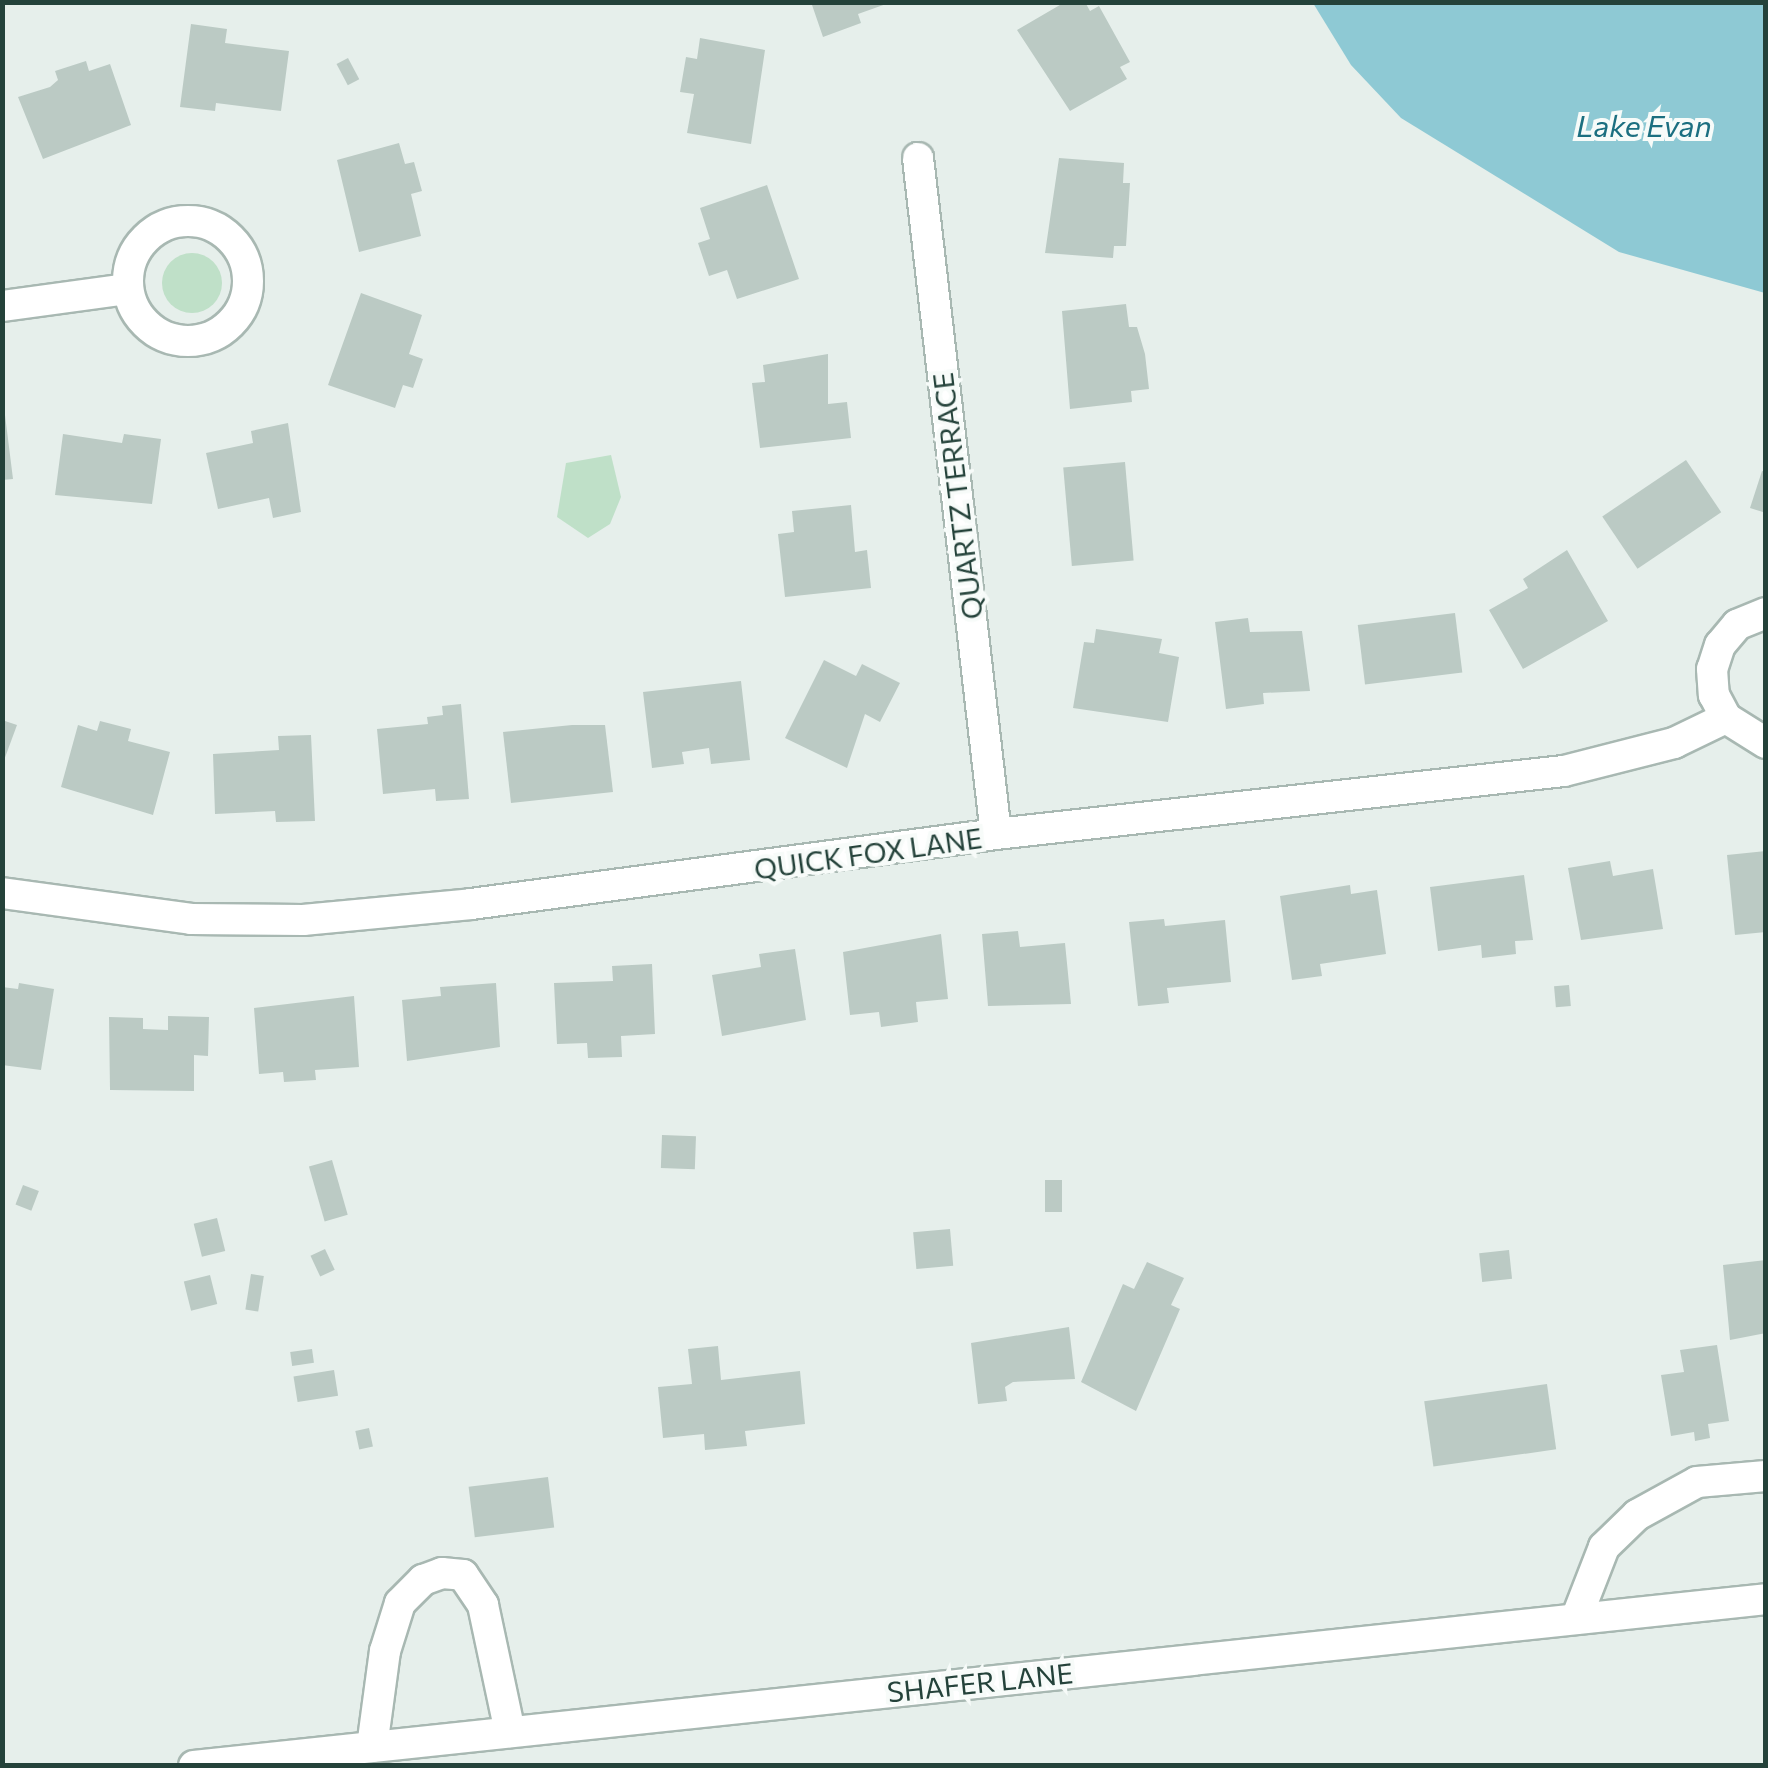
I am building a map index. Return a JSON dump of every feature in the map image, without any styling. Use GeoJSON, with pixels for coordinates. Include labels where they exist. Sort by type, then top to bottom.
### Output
{"type":"FeatureCollection","features":[{"type":"Feature","properties":{"kind":"street","name":"QUARTZ TERRACE"},"geometry":{"type":"LineString","coordinates":[[918,158],[996,834]]}},
{"type":"Feature","properties":{"kind":"street"},"geometry":{"type":"LineString","coordinates":[[179,220],[225,232],[249,272],[238,317],[197,341],[152,330],[128,289],[139,244],[179,220]]}},
{"type":"Feature","properties":{"kind":"street"},"geometry":{"type":"LineString","coordinates":[[2,306],[128,289]]}},
{"type":"Feature","properties":{"kind":"street"},"geometry":{"type":"LineString","coordinates":[[1766,613],[1738,625],[1720,644],[1714,695],[1726,718],[1766,742]]}},
{"type":"Feature","properties":{"kind":"street","name":"QUICK FOX LANE"},"geometry":{"type":"LineString","coordinates":[[2,892],[191,919],[303,920],[996,834],[1564,771],[1674,743],[1726,718]]}},
{"type":"Feature","properties":{"kind":"street"},"geometry":{"type":"LineString","coordinates":[[1576,1619],[1604,1547],[1637,1516],[1697,1482],[1766,1476]]}},
{"type":"Feature","properties":{"kind":"street"},"geometry":{"type":"LineString","coordinates":[[372,1747],[385,1651],[400,1603],[442,1574],[463,1575],[483,1605],[510,1732]]}},
{"type":"Feature","properties":{"kind":"street","name":"SHAFER LANE"},"geometry":{"type":"LineString","coordinates":[[194,1766],[1766,1599]]}},
{"type":"Feature","properties":{"kind":"green space"},"geometry":{"type":"Polygon","coordinates":[[[192,253],[213,262],[222,283],[213,304],[192,313],[171,304],[162,283],[171,262],[192,253]]]}},
{"type":"Feature","properties":{"kind":"green space"},"geometry":{"type":"Polygon","coordinates":[[[611,455],[621,497],[610,524],[588,538],[557,517],[566,463],[611,455]]]}},
{"type":"Feature","properties":{"kind":"water","name":"Lake Evan"},"geometry":{"type":"Polygon","coordinates":[[[1313,3],[1765,3],[1765,293],[1619,252],[1401,118],[1351,65],[1313,3]]]}},
{"type":"Feature","properties":{"kind":"building"},"geometry":{"type":"Polygon","coordinates":[[[811,2],[889,3],[858,14],[861,23],[823,37],[811,2]]]}},
{"type":"Feature","properties":{"kind":"building"},"geometry":{"type":"Polygon","coordinates":[[[1065,2],[1085,2],[1090,11],[1099,6],[1130,62],[1120,67],[1127,79],[1070,111],[1017,30],[1065,2]]]}},
{"type":"Feature","properties":{"kind":"building"},"geometry":{"type":"Polygon","coordinates":[[[191,24],[227,29],[225,43],[289,51],[281,111],[216,103],[215,111],[180,107],[191,24]]]}},
{"type":"Feature","properties":{"kind":"building"},"geometry":{"type":"Polygon","coordinates":[[[700,38],[765,50],[751,144],[687,133],[694,94],[680,92],[686,57],[697,59],[700,38]]]}},
{"type":"Feature","properties":{"kind":"building"},"geometry":{"type":"Polygon","coordinates":[[[348,58],[359,79],[348,85],[337,64],[348,58]]]}},
{"type":"Feature","properties":{"kind":"building"},"geometry":{"type":"Polygon","coordinates":[[[86,61],[89,71],[110,64],[131,125],[43,159],[18,97],[50,87],[58,80],[55,71],[86,61]]]}},
{"type":"Feature","properties":{"kind":"building"},"geometry":{"type":"Polygon","coordinates":[[[399,143],[405,164],[414,162],[422,191],[411,194],[421,236],[359,252],[337,160],[399,143]]]}},
{"type":"Feature","properties":{"kind":"building"},"geometry":{"type":"Polygon","coordinates":[[[1059,158],[1124,163],[1123,183],[1130,183],[1126,246],[1114,246],[1113,258],[1045,253],[1059,158]]]}},
{"type":"Feature","properties":{"kind":"building"},"geometry":{"type":"Polygon","coordinates":[[[767,185],[799,279],[737,299],[727,270],[709,276],[698,243],[710,239],[700,208],[767,185]]]}},
{"type":"Feature","properties":{"kind":"building"},"geometry":{"type":"Polygon","coordinates":[[[361,293],[422,315],[409,354],[423,359],[413,388],[403,385],[395,408],[328,385],[361,293]]]}},
{"type":"Feature","properties":{"kind":"building"},"geometry":{"type":"Polygon","coordinates":[[[1126,304],[1129,327],[1137,327],[1145,354],[1149,389],[1131,391],[1132,402],[1070,409],[1062,311],[1126,304]]]}},
{"type":"Feature","properties":{"kind":"building"},"geometry":{"type":"Polygon","coordinates":[[[828,354],[828,404],[847,402],[851,438],[760,448],[752,383],[765,382],[763,365],[828,354]]]}},
{"type":"Feature","properties":{"kind":"building"},"geometry":{"type":"Polygon","coordinates":[[[5,415],[13,479],[2,480],[2,416],[5,415]]]}},
{"type":"Feature","properties":{"kind":"building"},"geometry":{"type":"Polygon","coordinates":[[[288,423],[301,512],[273,518],[269,498],[218,509],[206,453],[253,443],[251,431],[288,423]]]}},
{"type":"Feature","properties":{"kind":"building"},"geometry":{"type":"Polygon","coordinates":[[[63,434],[122,443],[124,434],[161,439],[152,504],[55,495],[63,434]]]}},
{"type":"Feature","properties":{"kind":"building"},"geometry":{"type":"Polygon","coordinates":[[[1686,460],[1721,512],[1637,569],[1602,516],[1686,460]]]}},
{"type":"Feature","properties":{"kind":"building"},"geometry":{"type":"Polygon","coordinates":[[[1125,462],[1134,561],[1072,566],[1063,467],[1125,462]]]}},
{"type":"Feature","properties":{"kind":"building"},"geometry":{"type":"Polygon","coordinates":[[[1762,471],[1766,472],[1766,513],[1750,508],[1762,471]]]}},
{"type":"Feature","properties":{"kind":"building"},"geometry":{"type":"Polygon","coordinates":[[[851,505],[855,552],[867,550],[871,588],[785,597],[778,534],[794,532],[792,511],[851,505]]]}},
{"type":"Feature","properties":{"kind":"building"},"geometry":{"type":"Polygon","coordinates":[[[1567,550],[1608,621],[1523,669],[1489,610],[1528,588],[1523,579],[1567,550]]]}},
{"type":"Feature","properties":{"kind":"building"},"geometry":{"type":"Polygon","coordinates":[[[1455,613],[1462,673],[1365,684],[1358,625],[1455,613]]]}},
{"type":"Feature","properties":{"kind":"building"},"geometry":{"type":"Polygon","coordinates":[[[1248,618],[1250,632],[1302,631],[1310,691],[1263,693],[1264,704],[1226,709],[1215,622],[1248,618]]]}},
{"type":"Feature","properties":{"kind":"building"},"geometry":{"type":"Polygon","coordinates":[[[1096,629],[1162,639],[1159,653],[1179,657],[1168,722],[1073,708],[1084,642],[1094,643],[1096,629]]]}},
{"type":"Feature","properties":{"kind":"building"},"geometry":{"type":"Polygon","coordinates":[[[824,660],[856,676],[862,664],[900,683],[880,722],[865,714],[847,768],[785,738],[824,660]]]}},
{"type":"Feature","properties":{"kind":"building"},"geometry":{"type":"Polygon","coordinates":[[[741,681],[750,760],[711,764],[709,748],[682,752],[684,764],[652,768],[643,692],[741,681]]]}},
{"type":"Feature","properties":{"kind":"building"},"geometry":{"type":"Polygon","coordinates":[[[461,704],[469,799],[436,801],[435,789],[383,794],[377,729],[428,724],[427,717],[443,715],[442,706],[461,704]]]}},
{"type":"Feature","properties":{"kind":"building"},"geometry":{"type":"Polygon","coordinates":[[[2,720],[17,725],[3,763],[2,763],[2,720]]]}},
{"type":"Feature","properties":{"kind":"building"},"geometry":{"type":"Polygon","coordinates":[[[100,721],[131,729],[128,741],[170,752],[153,815],[61,787],[78,725],[97,731],[100,721]]]}},
{"type":"Feature","properties":{"kind":"building"},"geometry":{"type":"Polygon","coordinates":[[[605,725],[613,792],[511,803],[503,732],[605,725]]]}},
{"type":"Feature","properties":{"kind":"building"},"geometry":{"type":"Polygon","coordinates":[[[311,735],[315,821],[276,822],[275,811],[215,814],[213,754],[279,750],[278,736],[311,735]]]}},
{"type":"Feature","properties":{"kind":"building"},"geometry":{"type":"Polygon","coordinates":[[[1766,851],[1766,932],[1735,935],[1727,855],[1766,851]]]}},
{"type":"Feature","properties":{"kind":"building"},"geometry":{"type":"Polygon","coordinates":[[[1610,861],[1613,876],[1653,869],[1663,929],[1581,940],[1568,868],[1610,861]]]}},
{"type":"Feature","properties":{"kind":"building"},"geometry":{"type":"Polygon","coordinates":[[[1524,875],[1533,940],[1515,941],[1516,954],[1482,958],[1481,945],[1438,951],[1430,887],[1524,875]]]}},
{"type":"Feature","properties":{"kind":"building"},"geometry":{"type":"Polygon","coordinates":[[[1350,885],[1351,894],[1377,890],[1386,954],[1320,964],[1322,976],[1292,980],[1280,896],[1350,885]]]}},
{"type":"Feature","properties":{"kind":"building"},"geometry":{"type":"Polygon","coordinates":[[[1164,919],[1165,926],[1225,920],[1231,982],[1167,988],[1169,1003],[1138,1006],[1129,922],[1164,919]]]}},
{"type":"Feature","properties":{"kind":"building"},"geometry":{"type":"Polygon","coordinates":[[[1018,931],[1020,947],[1065,943],[1071,1004],[988,1006],[982,934],[1018,931]]]}},
{"type":"Feature","properties":{"kind":"building"},"geometry":{"type":"Polygon","coordinates":[[[941,934],[948,999],[916,1002],[918,1022],[881,1027],[879,1012],[850,1015],[843,952],[941,934]]]}},
{"type":"Feature","properties":{"kind":"building"},"geometry":{"type":"Polygon","coordinates":[[[795,949],[806,1020],[722,1036],[712,975],[761,967],[759,954],[795,949]]]}},
{"type":"Feature","properties":{"kind":"building"},"geometry":{"type":"Polygon","coordinates":[[[652,964],[655,1034],[621,1036],[622,1057],[588,1058],[587,1043],[557,1044],[554,983],[613,981],[612,966],[652,964]]]}},
{"type":"Feature","properties":{"kind":"building"},"geometry":{"type":"Polygon","coordinates":[[[19,983],[54,989],[41,1070],[2,1065],[2,987],[18,989],[19,983]]]}},
{"type":"Feature","properties":{"kind":"building"},"geometry":{"type":"Polygon","coordinates":[[[496,983],[500,1047],[407,1061],[402,1000],[441,996],[440,987],[496,983]]]}},
{"type":"Feature","properties":{"kind":"building"},"geometry":{"type":"Polygon","coordinates":[[[1569,985],[1571,1006],[1556,1007],[1554,986],[1569,985]]]}},
{"type":"Feature","properties":{"kind":"building"},"geometry":{"type":"Polygon","coordinates":[[[354,996],[359,1067],[315,1070],[316,1080],[284,1082],[283,1072],[259,1074],[254,1008],[354,996]]]}},
{"type":"Feature","properties":{"kind":"building"},"geometry":{"type":"Polygon","coordinates":[[[168,1016],[209,1017],[208,1056],[194,1055],[194,1091],[110,1090],[109,1017],[143,1018],[143,1029],[168,1030],[168,1016]]]}},
{"type":"Feature","properties":{"kind":"building"},"geometry":{"type":"Polygon","coordinates":[[[662,1135],[696,1136],[695,1169],[661,1168],[662,1135]]]}},
{"type":"Feature","properties":{"kind":"building"},"geometry":{"type":"Polygon","coordinates":[[[332,1160],[348,1215],[325,1221],[309,1167],[332,1160]]]}},
{"type":"Feature","properties":{"kind":"building"},"geometry":{"type":"Polygon","coordinates":[[[1045,1180],[1062,1180],[1062,1212],[1045,1212],[1045,1180]]]}},
{"type":"Feature","properties":{"kind":"building"},"geometry":{"type":"Polygon","coordinates":[[[23,1185],[39,1191],[31,1211],[15,1205],[23,1185]]]}},
{"type":"Feature","properties":{"kind":"building"},"geometry":{"type":"Polygon","coordinates":[[[217,1218],[225,1251],[202,1257],[194,1224],[217,1218]]]}},
{"type":"Feature","properties":{"kind":"building"},"geometry":{"type":"Polygon","coordinates":[[[950,1229],[953,1266],[916,1269],[913,1232],[950,1229]]]}},
{"type":"Feature","properties":{"kind":"building"},"geometry":{"type":"Polygon","coordinates":[[[325,1249],[335,1270],[320,1277],[310,1256],[325,1249]]]}},
{"type":"Feature","properties":{"kind":"building"},"geometry":{"type":"Polygon","coordinates":[[[1509,1250],[1512,1279],[1482,1282],[1479,1253],[1509,1250]]]}},
{"type":"Feature","properties":{"kind":"building"},"geometry":{"type":"Polygon","coordinates":[[[1766,1260],[1766,1333],[1730,1340],[1723,1265],[1766,1260]]]}},
{"type":"Feature","properties":{"kind":"building"},"geometry":{"type":"Polygon","coordinates":[[[1147,1262],[1184,1278],[1171,1305],[1180,1309],[1136,1411],[1081,1382],[1123,1284],[1134,1289],[1147,1262]]]}},
{"type":"Feature","properties":{"kind":"building"},"geometry":{"type":"Polygon","coordinates":[[[251,1274],[264,1276],[258,1312],[245,1310],[251,1274]]]}},
{"type":"Feature","properties":{"kind":"building"},"geometry":{"type":"Polygon","coordinates":[[[210,1275],[217,1304],[191,1311],[184,1282],[210,1275]]]}},
{"type":"Feature","properties":{"kind":"building"},"geometry":{"type":"Polygon","coordinates":[[[1069,1327],[1075,1379],[1013,1382],[1005,1387],[1007,1401],[978,1404],[971,1343],[1069,1327]]]}},
{"type":"Feature","properties":{"kind":"building"},"geometry":{"type":"Polygon","coordinates":[[[1717,1345],[1729,1421],[1708,1424],[1710,1438],[1695,1441],[1694,1432],[1671,1436],[1661,1375],[1684,1372],[1680,1350],[1717,1345]]]}},
{"type":"Feature","properties":{"kind":"building"},"geometry":{"type":"Polygon","coordinates":[[[718,1346],[721,1380],[800,1371],[805,1424],[745,1431],[747,1446],[705,1450],[704,1434],[663,1438],[658,1387],[692,1384],[688,1349],[718,1346]]]}},
{"type":"Feature","properties":{"kind":"building"},"geometry":{"type":"Polygon","coordinates":[[[312,1349],[314,1363],[292,1366],[290,1352],[312,1349]]]}},
{"type":"Feature","properties":{"kind":"building"},"geometry":{"type":"Polygon","coordinates":[[[334,1370],[338,1396],[298,1402],[294,1376],[334,1370]]]}},
{"type":"Feature","properties":{"kind":"building"},"geometry":{"type":"Polygon","coordinates":[[[1547,1384],[1556,1449],[1433,1467],[1424,1401],[1547,1384]]]}},
{"type":"Feature","properties":{"kind":"building"},"geometry":{"type":"Polygon","coordinates":[[[369,1428],[373,1447],[359,1449],[355,1431],[369,1428]]]}},
{"type":"Feature","properties":{"kind":"building"},"geometry":{"type":"Polygon","coordinates":[[[548,1477],[554,1528],[475,1537],[469,1487],[548,1477]]]}}]}
